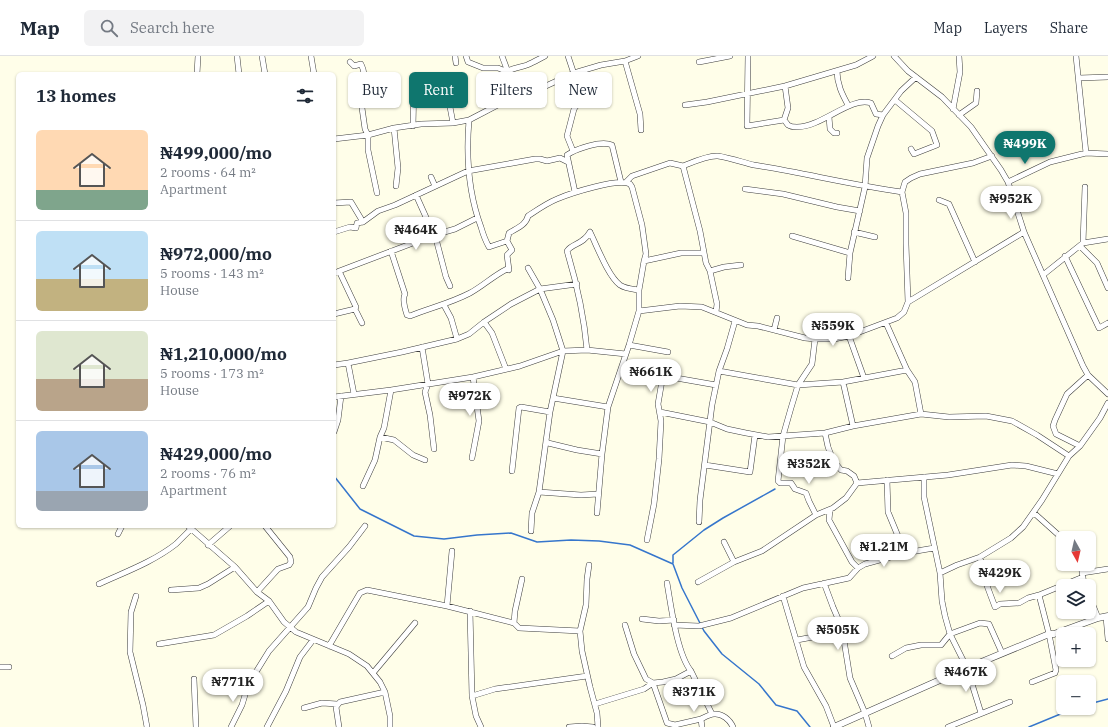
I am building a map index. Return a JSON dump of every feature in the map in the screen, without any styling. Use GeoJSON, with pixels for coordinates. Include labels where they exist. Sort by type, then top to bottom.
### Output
{"type":"FeatureCollection","features":[{"type":"Feature","properties":{"kind":"street"},"geometry":{"type":"LineString","coordinates":[[197,72],[198,56]]}},
{"type":"Feature","properties":{"kind":"street"},"geometry":{"type":"LineString","coordinates":[[237,56],[239,72]]}},
{"type":"Feature","properties":{"kind":"street"},"geometry":{"type":"LineString","coordinates":[[262,56],[265,72]]}},
{"type":"Feature","properties":{"kind":"street"},"geometry":{"type":"LineString","coordinates":[[311,56],[314,72]]}},
{"type":"Feature","properties":{"kind":"street"},"geometry":{"type":"LineString","coordinates":[[455,56],[456,63]]}},
{"type":"Feature","properties":{"kind":"street"},"geometry":{"type":"LineString","coordinates":[[466,56],[468,62],[482,68],[498,68],[508,72]]}},
{"type":"Feature","properties":{"kind":"street"},"geometry":{"type":"LineString","coordinates":[[502,56],[508,72]]}},
{"type":"Feature","properties":{"kind":"street"},"geometry":{"type":"LineString","coordinates":[[508,72],[545,56]]}},
{"type":"Feature","properties":{"kind":"street"},"geometry":{"type":"LineString","coordinates":[[568,56],[574,72]]}},
{"type":"Feature","properties":{"kind":"street"},"geometry":{"type":"LineString","coordinates":[[577,72],[638,56]]}},
{"type":"Feature","properties":{"kind":"street"},"geometry":{"type":"LineString","coordinates":[[699,62],[730,56]]}},
{"type":"Feature","properties":{"kind":"street"},"geometry":{"type":"LineString","coordinates":[[748,56],[747,126],[784,120]]}},
{"type":"Feature","properties":{"kind":"street"},"geometry":{"type":"LineString","coordinates":[[685,105],[785,86],[856,65],[873,56]]}},
{"type":"Feature","properties":{"kind":"street"},"geometry":{"type":"LineString","coordinates":[[894,56],[908,71],[942,97],[971,127],[992,156],[1008,182],[1024,232],[1088,375],[1108,394]]}},
{"type":"Feature","properties":{"kind":"street"},"geometry":{"type":"LineString","coordinates":[[953,109],[960,72],[959,56]]}},
{"type":"Feature","properties":{"kind":"street"},"geometry":{"type":"LineString","coordinates":[[1076,56],[1086,153]]}},
{"type":"Feature","properties":{"kind":"street"},"geometry":{"type":"LineString","coordinates":[[625,60],[638,107],[641,130]]}},
{"type":"Feature","properties":{"kind":"street"},"geometry":{"type":"LineString","coordinates":[[350,62],[354,66],[361,64],[363,69],[366,84],[361,101],[365,129],[368,135],[368,150],[377,193]]}},
{"type":"Feature","properties":{"kind":"street"},"geometry":{"type":"LineString","coordinates":[[837,71],[841,93],[848,105]]}},
{"type":"Feature","properties":{"kind":"street"},"geometry":{"type":"LineString","coordinates":[[848,278],[850,253],[865,187],[867,158],[883,115],[901,91],[916,77]]}},
{"type":"Feature","properties":{"kind":"street"},"geometry":{"type":"LineString","coordinates":[[1079,78],[1108,77]]}},
{"type":"Feature","properties":{"kind":"street"},"geometry":{"type":"LineString","coordinates":[[784,120],[788,108],[785,86]]}},
{"type":"Feature","properties":{"kind":"street"},"geometry":{"type":"LineString","coordinates":[[959,115],[976,103],[977,91]]}},
{"type":"Feature","properties":{"kind":"street"},"geometry":{"type":"LineString","coordinates":[[895,100],[932,131],[937,144],[914,154],[911,149]]}},
{"type":"Feature","properties":{"kind":"street"},"geometry":{"type":"LineString","coordinates":[[784,120],[792,127],[807,126],[829,117],[848,105],[870,102],[876,114],[883,115]]}},
{"type":"Feature","properties":{"kind":"street"},"geometry":{"type":"LineString","coordinates":[[413,108],[413,126]]}},
{"type":"Feature","properties":{"kind":"street"},"geometry":{"type":"LineString","coordinates":[[450,108],[453,123]]}},
{"type":"Feature","properties":{"kind":"street"},"geometry":{"type":"LineString","coordinates":[[336,139],[368,135],[394,128],[453,123],[469,120],[491,108]]}},
{"type":"Feature","properties":{"kind":"street"},"geometry":{"type":"LineString","coordinates":[[573,151],[567,136],[575,108]]}},
{"type":"Feature","properties":{"kind":"street"},"geometry":{"type":"LineString","coordinates":[[829,117],[830,129],[834,133],[837,133]]}},
{"type":"Feature","properties":{"kind":"street"},"geometry":{"type":"LineString","coordinates":[[469,120],[467,143],[468,171],[477,218],[489,247],[507,241]]}},
{"type":"Feature","properties":{"kind":"street"},"geometry":{"type":"LineString","coordinates":[[394,128],[398,168],[396,186]]}},
{"type":"Feature","properties":{"kind":"street"},"geometry":{"type":"LineString","coordinates":[[575,192],[567,155],[573,151],[592,145],[612,144],[623,182],[632,186],[642,225],[646,254],[639,290],[639,311],[629,346],[608,407],[597,513]]}},
{"type":"Feature","properties":{"kind":"street"},"geometry":{"type":"LineString","coordinates":[[1008,182],[1050,162],[1086,153],[1108,154]]}},
{"type":"Feature","properties":{"kind":"street"},"geometry":{"type":"LineString","coordinates":[[391,251],[405,294],[403,297],[407,315],[410,316],[444,305],[470,293],[498,274],[509,270],[507,255],[512,250],[507,241],[509,233],[524,224],[528,216],[556,199],[575,192],[623,182],[632,176],[670,163],[683,166],[717,156],[865,187],[902,192]]}},
{"type":"Feature","properties":{"kind":"street"},"geometry":{"type":"LineString","coordinates":[[639,311],[680,306],[702,308],[716,312],[747,325],[815,339],[834,339],[849,336],[886,322],[901,315],[904,312],[908,302],[906,213],[902,192],[905,182],[920,174],[973,163],[992,156]]}},
{"type":"Feature","properties":{"kind":"street"},"geometry":{"type":"LineString","coordinates":[[336,231],[350,227],[356,228],[357,223],[364,222],[378,211],[468,171],[535,159],[547,161],[560,158],[568,162]]}},
{"type":"Feature","properties":{"kind":"street"},"geometry":{"type":"LineString","coordinates":[[683,166],[706,263],[710,271],[717,304],[716,312]]}},
{"type":"Feature","properties":{"kind":"street"},"geometry":{"type":"LineString","coordinates":[[432,177],[435,186]]}},
{"type":"Feature","properties":{"kind":"street"},"geometry":{"type":"LineString","coordinates":[[1085,187],[1082,244],[1097,263],[1108,288]]}},
{"type":"Feature","properties":{"kind":"street"},"geometry":{"type":"LineString","coordinates":[[745,189],[783,194],[860,211]]}},
{"type":"Feature","properties":{"kind":"street"},"geometry":{"type":"LineString","coordinates":[[416,195],[435,235],[446,277],[450,286]]}},
{"type":"Feature","properties":{"kind":"street"},"geometry":{"type":"LineString","coordinates":[[939,200],[949,204],[975,262]]}},
{"type":"Feature","properties":{"kind":"street"},"geometry":{"type":"LineString","coordinates":[[336,203],[351,202],[364,222]]}},
{"type":"Feature","properties":{"kind":"street"},"geometry":{"type":"LineString","coordinates":[[362,323],[355,309],[356,306],[337,272],[391,251],[455,229],[477,218]]}},
{"type":"Feature","properties":{"kind":"street"},"geometry":{"type":"LineString","coordinates":[[587,350],[577,284],[567,251],[587,238],[590,232],[604,263],[619,285],[639,290]]}},
{"type":"Feature","properties":{"kind":"street"},"geometry":{"type":"LineString","coordinates":[[854,232],[875,237]]}},
{"type":"Feature","properties":{"kind":"street"},"geometry":{"type":"LineString","coordinates":[[908,302],[1024,232]]}},
{"type":"Feature","properties":{"kind":"street"},"geometry":{"type":"LineString","coordinates":[[792,236],[850,253]]}},
{"type":"Feature","properties":{"kind":"street"},"geometry":{"type":"LineString","coordinates":[[1043,275],[1082,244],[1108,239]]}},
{"type":"Feature","properties":{"kind":"street"},"geometry":{"type":"LineString","coordinates":[[644,260],[681,253],[704,253]]}},
{"type":"Feature","properties":{"kind":"street"},"geometry":{"type":"LineString","coordinates":[[1065,256],[1099,328],[1108,323]]}},
{"type":"Feature","properties":{"kind":"street"},"geometry":{"type":"LineString","coordinates":[[710,271],[724,267],[741,265]]}},
{"type":"Feature","properties":{"kind":"street"},"geometry":{"type":"LineString","coordinates":[[528,268],[540,289],[553,320],[563,351],[560,357],[558,377],[550,412],[539,492],[532,513],[531,531]]}},
{"type":"Feature","properties":{"kind":"street"},"geometry":{"type":"LineString","coordinates":[[336,365],[422,348],[457,339],[469,334],[511,304],[540,289],[577,284]]}},
{"type":"Feature","properties":{"kind":"street"},"geometry":{"type":"LineString","coordinates":[[444,305],[452,318],[457,339]]}},
{"type":"Feature","properties":{"kind":"street"},"geometry":{"type":"LineString","coordinates":[[336,314],[355,309]]}},
{"type":"Feature","properties":{"kind":"street"},"geometry":{"type":"LineString","coordinates":[[774,330],[777,318]]}},
{"type":"Feature","properties":{"kind":"street"},"geometry":{"type":"LineString","coordinates":[[699,522],[700,500],[716,385],[735,321]]}},
{"type":"Feature","properties":{"kind":"street"},"geometry":{"type":"LineString","coordinates":[[484,322],[492,333],[506,369]]}},
{"type":"Feature","properties":{"kind":"street"},"geometry":{"type":"LineString","coordinates":[[886,322],[907,370],[915,382],[921,414]]}},
{"type":"Feature","properties":{"kind":"street"},"geometry":{"type":"LineString","coordinates":[[849,336],[864,378]]}},
{"type":"Feature","properties":{"kind":"street"},"geometry":{"type":"LineString","coordinates":[[815,339],[812,364],[798,385],[783,436],[778,481],[780,483],[791,483],[795,489],[806,493],[808,501],[816,515]]}},
{"type":"Feature","properties":{"kind":"street"},"geometry":{"type":"LineString","coordinates":[[629,346],[668,352]]}},
{"type":"Feature","properties":{"kind":"street"},"geometry":{"type":"LineString","coordinates":[[422,348],[428,384],[425,392],[430,415],[434,449]]}},
{"type":"Feature","properties":{"kind":"street"},"geometry":{"type":"LineString","coordinates":[[336,396],[390,390],[473,377],[520,366],[563,351],[587,350],[626,354]]}},
{"type":"Feature","properties":{"kind":"street"},"geometry":{"type":"LineString","coordinates":[[348,362],[354,394]]}},
{"type":"Feature","properties":{"kind":"street"},"geometry":{"type":"LineString","coordinates":[[622,366],[642,372],[716,385]]}},
{"type":"Feature","properties":{"kind":"street"},"geometry":{"type":"LineString","coordinates":[[719,371],[798,385],[843,382],[907,370]]}},
{"type":"Feature","properties":{"kind":"street"},"geometry":{"type":"LineString","coordinates":[[647,540],[654,504],[660,452],[661,421],[658,404],[663,375]]}},
{"type":"Feature","properties":{"kind":"street"},"geometry":{"type":"LineString","coordinates":[[1080,446],[1056,434],[1053,426],[1067,394],[1088,375]]}},
{"type":"Feature","properties":{"kind":"street"},"geometry":{"type":"LineString","coordinates":[[472,458],[479,421],[473,377]]}},
{"type":"Feature","properties":{"kind":"street"},"geometry":{"type":"LineString","coordinates":[[843,382],[853,426]]}},
{"type":"Feature","properties":{"kind":"street"},"geometry":{"type":"LineString","coordinates":[[363,486],[375,460],[380,437],[384,428],[390,390]]}},
{"type":"Feature","properties":{"kind":"street"},"geometry":{"type":"LineString","coordinates":[[336,426],[341,396]]}},
{"type":"Feature","properties":{"kind":"street"},"geometry":{"type":"LineString","coordinates":[[553,398],[608,407]]}},
{"type":"Feature","properties":{"kind":"street"},"geometry":{"type":"LineString","coordinates":[[940,573],[980,557],[1011,538],[1023,527],[1034,513],[1069,456],[1080,446],[1100,418],[1108,403]]}},
{"type":"Feature","properties":{"kind":"street"},"geometry":{"type":"LineString","coordinates":[[512,471],[519,408],[521,407],[550,412]]}},
{"type":"Feature","properties":{"kind":"street"},"geometry":{"type":"LineString","coordinates":[[660,412],[710,422],[727,429],[768,437],[825,433],[853,426],[921,414],[949,417],[986,416],[1012,421],[1069,456]]}},
{"type":"Feature","properties":{"kind":"street"},"geometry":{"type":"LineString","coordinates":[[825,433],[833,460],[841,470],[847,471],[854,476],[857,484]]}},
{"type":"Feature","properties":{"kind":"street"},"geometry":{"type":"LineString","coordinates":[[705,465],[750,472],[755,435]]}},
{"type":"Feature","properties":{"kind":"street"},"geometry":{"type":"LineString","coordinates":[[380,437],[394,440],[414,455],[425,460]]}},
{"type":"Feature","properties":{"kind":"street"},"geometry":{"type":"LineString","coordinates":[[546,441],[548,443],[577,450],[602,454]]}},
{"type":"Feature","properties":{"kind":"street"},"geometry":{"type":"LineString","coordinates":[[698,582],[734,562],[762,551],[816,515],[830,510],[846,498],[857,484],[1012,466],[1026,466],[1058,474]]}},
{"type":"Feature","properties":{"kind":"street"},"geometry":{"type":"LineString","coordinates":[[924,477],[924,497],[940,573],[942,601],[950,634],[967,668],[981,713]]}},
{"type":"Feature","properties":{"kind":"street"},"geometry":{"type":"LineString","coordinates":[[887,480],[888,512],[905,553]]}},
{"type":"Feature","properties":{"kind":"street"},"geometry":{"type":"LineString","coordinates":[[539,492],[581,495],[598,494]]}},
{"type":"Feature","properties":{"kind":"street"},"geometry":{"type":"LineString","coordinates":[[830,510],[829,520],[852,562],[858,568]]}},
{"type":"Feature","properties":{"kind":"street"},"geometry":{"type":"LineString","coordinates":[[1034,513],[1056,533]]}},
{"type":"Feature","properties":{"kind":"street"},"geometry":{"type":"LineString","coordinates":[[231,727],[242,704],[248,685],[269,651],[308,607],[322,577],[349,547],[365,526]]}},
{"type":"Feature","properties":{"kind":"street"},"geometry":{"type":"LineString","coordinates":[[118,534],[121,528]]}},
{"type":"Feature","properties":{"kind":"street"},"geometry":{"type":"LineString","coordinates":[[99,584],[142,565],[160,554],[177,543],[189,528]]}},
{"type":"Feature","properties":{"kind":"street"},"geometry":{"type":"LineString","coordinates":[[191,528],[235,568],[257,592],[269,601],[284,622],[296,632],[358,659],[373,673],[385,692],[390,716],[390,727]]}},
{"type":"Feature","properties":{"kind":"street"},"geometry":{"type":"LineString","coordinates":[[208,545],[228,528]]}},
{"type":"Feature","properties":{"kind":"street"},"geometry":{"type":"LineString","coordinates":[[257,592],[278,569],[289,565],[291,562],[290,557],[267,528]]}},
{"type":"Feature","properties":{"kind":"street"},"geometry":{"type":"LineString","coordinates":[[724,542],[734,562]]}},
{"type":"Feature","properties":{"kind":"street"},"geometry":{"type":"LineString","coordinates":[[642,619],[702,625],[731,618],[803,588],[849,578],[858,568],[865,564],[905,553],[934,548]]}},
{"type":"Feature","properties":{"kind":"street"},"geometry":{"type":"LineString","coordinates":[[447,606],[452,551]]}},
{"type":"Feature","properties":{"kind":"street"},"geometry":{"type":"LineString","coordinates":[[980,557],[986,583],[995,607],[1000,604],[1019,603],[1083,575],[1108,569]]}},
{"type":"Feature","properties":{"kind":"street"},"geometry":{"type":"LineString","coordinates":[[589,565],[586,605],[580,631],[587,676],[599,723],[598,727]]}},
{"type":"Feature","properties":{"kind":"street"},"geometry":{"type":"LineString","coordinates":[[171,590],[199,588],[235,568]]}},
{"type":"Feature","properties":{"kind":"street"},"geometry":{"type":"LineString","coordinates":[[1083,571],[1084,579]]}},
{"type":"Feature","properties":{"kind":"street"},"geometry":{"type":"LineString","coordinates":[[514,623],[522,579]]}},
{"type":"Feature","properties":{"kind":"street"},"geometry":{"type":"LineString","coordinates":[[667,583],[674,623],[686,662],[712,714]]}},
{"type":"Feature","properties":{"kind":"street"},"geometry":{"type":"LineString","coordinates":[[824,583],[842,628],[850,678],[865,713],[869,727]]}},
{"type":"Feature","properties":{"kind":"street"},"geometry":{"type":"LineString","coordinates":[[329,646],[360,593],[367,590],[470,611],[514,623],[519,628],[580,631]]}},
{"type":"Feature","properties":{"kind":"street"},"geometry":{"type":"LineString","coordinates":[[1032,682],[1055,673],[1056,670],[1050,634],[1039,595]]}},
{"type":"Feature","properties":{"kind":"street"},"geometry":{"type":"LineString","coordinates":[[136,596],[131,612],[130,652],[148,727]]}},
{"type":"Feature","properties":{"kind":"street"},"geometry":{"type":"LineString","coordinates":[[783,596],[804,667],[826,706],[834,727],[1002,653],[1050,634],[1054,634],[1098,618],[1107,616],[1108,639]]}},
{"type":"Feature","properties":{"kind":"street"},"geometry":{"type":"LineString","coordinates":[[159,644],[214,635],[269,601]]}},
{"type":"Feature","properties":{"kind":"street"},"geometry":{"type":"LineString","coordinates":[[470,611],[472,696],[476,716],[481,727]]}},
{"type":"Feature","properties":{"kind":"street"},"geometry":{"type":"LineString","coordinates":[[1096,613],[1098,618]]}},
{"type":"Feature","properties":{"kind":"street"},"geometry":{"type":"LineString","coordinates":[[373,673],[415,623]]}},
{"type":"Feature","properties":{"kind":"street"},"geometry":{"type":"LineString","coordinates":[[892,656],[906,648],[921,645],[941,645],[950,634],[980,623],[989,624],[1002,653]]}},
{"type":"Feature","properties":{"kind":"street"},"geometry":{"type":"LineString","coordinates":[[625,625],[634,654],[646,679],[644,689]]}},
{"type":"Feature","properties":{"kind":"street"},"geometry":{"type":"LineString","coordinates":[[797,640],[829,634],[842,628]]}},
{"type":"Feature","properties":{"kind":"street"},"geometry":{"type":"LineString","coordinates":[[267,727],[286,691],[300,657],[313,640]]}},
{"type":"Feature","properties":{"kind":"street"},"geometry":{"type":"LineString","coordinates":[[0,667],[9,667]]}},
{"type":"Feature","properties":{"kind":"street"},"geometry":{"type":"LineString","coordinates":[[646,679],[653,682],[663,682],[676,679],[691,671]]}},
{"type":"Feature","properties":{"kind":"street"},"geometry":{"type":"LineString","coordinates":[[472,696],[495,689],[587,676]]}},
{"type":"Feature","properties":{"kind":"street"},"geometry":{"type":"LineString","coordinates":[[194,680],[196,727]]}},
{"type":"Feature","properties":{"kind":"street"},"geometry":{"type":"LineString","coordinates":[[225,680],[248,685]]}},
{"type":"Feature","properties":{"kind":"street"},"geometry":{"type":"LineString","coordinates":[[595,704],[644,689],[653,682]]}},
{"type":"Feature","properties":{"kind":"street"},"geometry":{"type":"LineString","coordinates":[[653,682],[667,723],[675,725],[701,719],[712,714],[720,714],[728,720],[733,727]]}},
{"type":"Feature","properties":{"kind":"street"},"geometry":{"type":"LineString","coordinates":[[304,708],[322,703],[337,704],[346,700],[385,692]]}},
{"type":"Feature","properties":{"kind":"street"},"geometry":{"type":"LineString","coordinates":[[948,727],[1010,702]]}},
{"type":"Feature","properties":{"kind":"street"},"geometry":{"type":"LineString","coordinates":[[337,704],[339,727]]}},
{"type":"Feature","properties":{"kind":"street"},"geometry":{"type":"LineString","coordinates":[[701,719],[702,727]]}},
{"type":"Feature","properties":{"kind":"street"},"geometry":{"type":"LineString","coordinates":[[569,727],[593,727]]}},
{"type":"Feature","properties":{"kind":"waterway"},"geometry":{"type":"LineString","coordinates":[[336,479],[360,509],[414,536],[444,539],[511,533],[537,542],[571,540],[599,541],[630,545],[673,564],[682,588],[704,631],[722,654],[759,684],[776,705],[797,711],[810,727]]}},
{"type":"Feature","properties":{"kind":"waterway"},"geometry":{"type":"LineString","coordinates":[[673,563],[673,555],[704,530],[775,489]]}},
{"type":"Feature","properties":{"kind":"waterway"},"geometry":{"type":"LineString","coordinates":[[1096,702],[1108,699]]}},
{"type":"Feature","properties":{"kind":"waterway"},"geometry":{"type":"LineString","coordinates":[[1029,727],[1058,715]]}}]}
